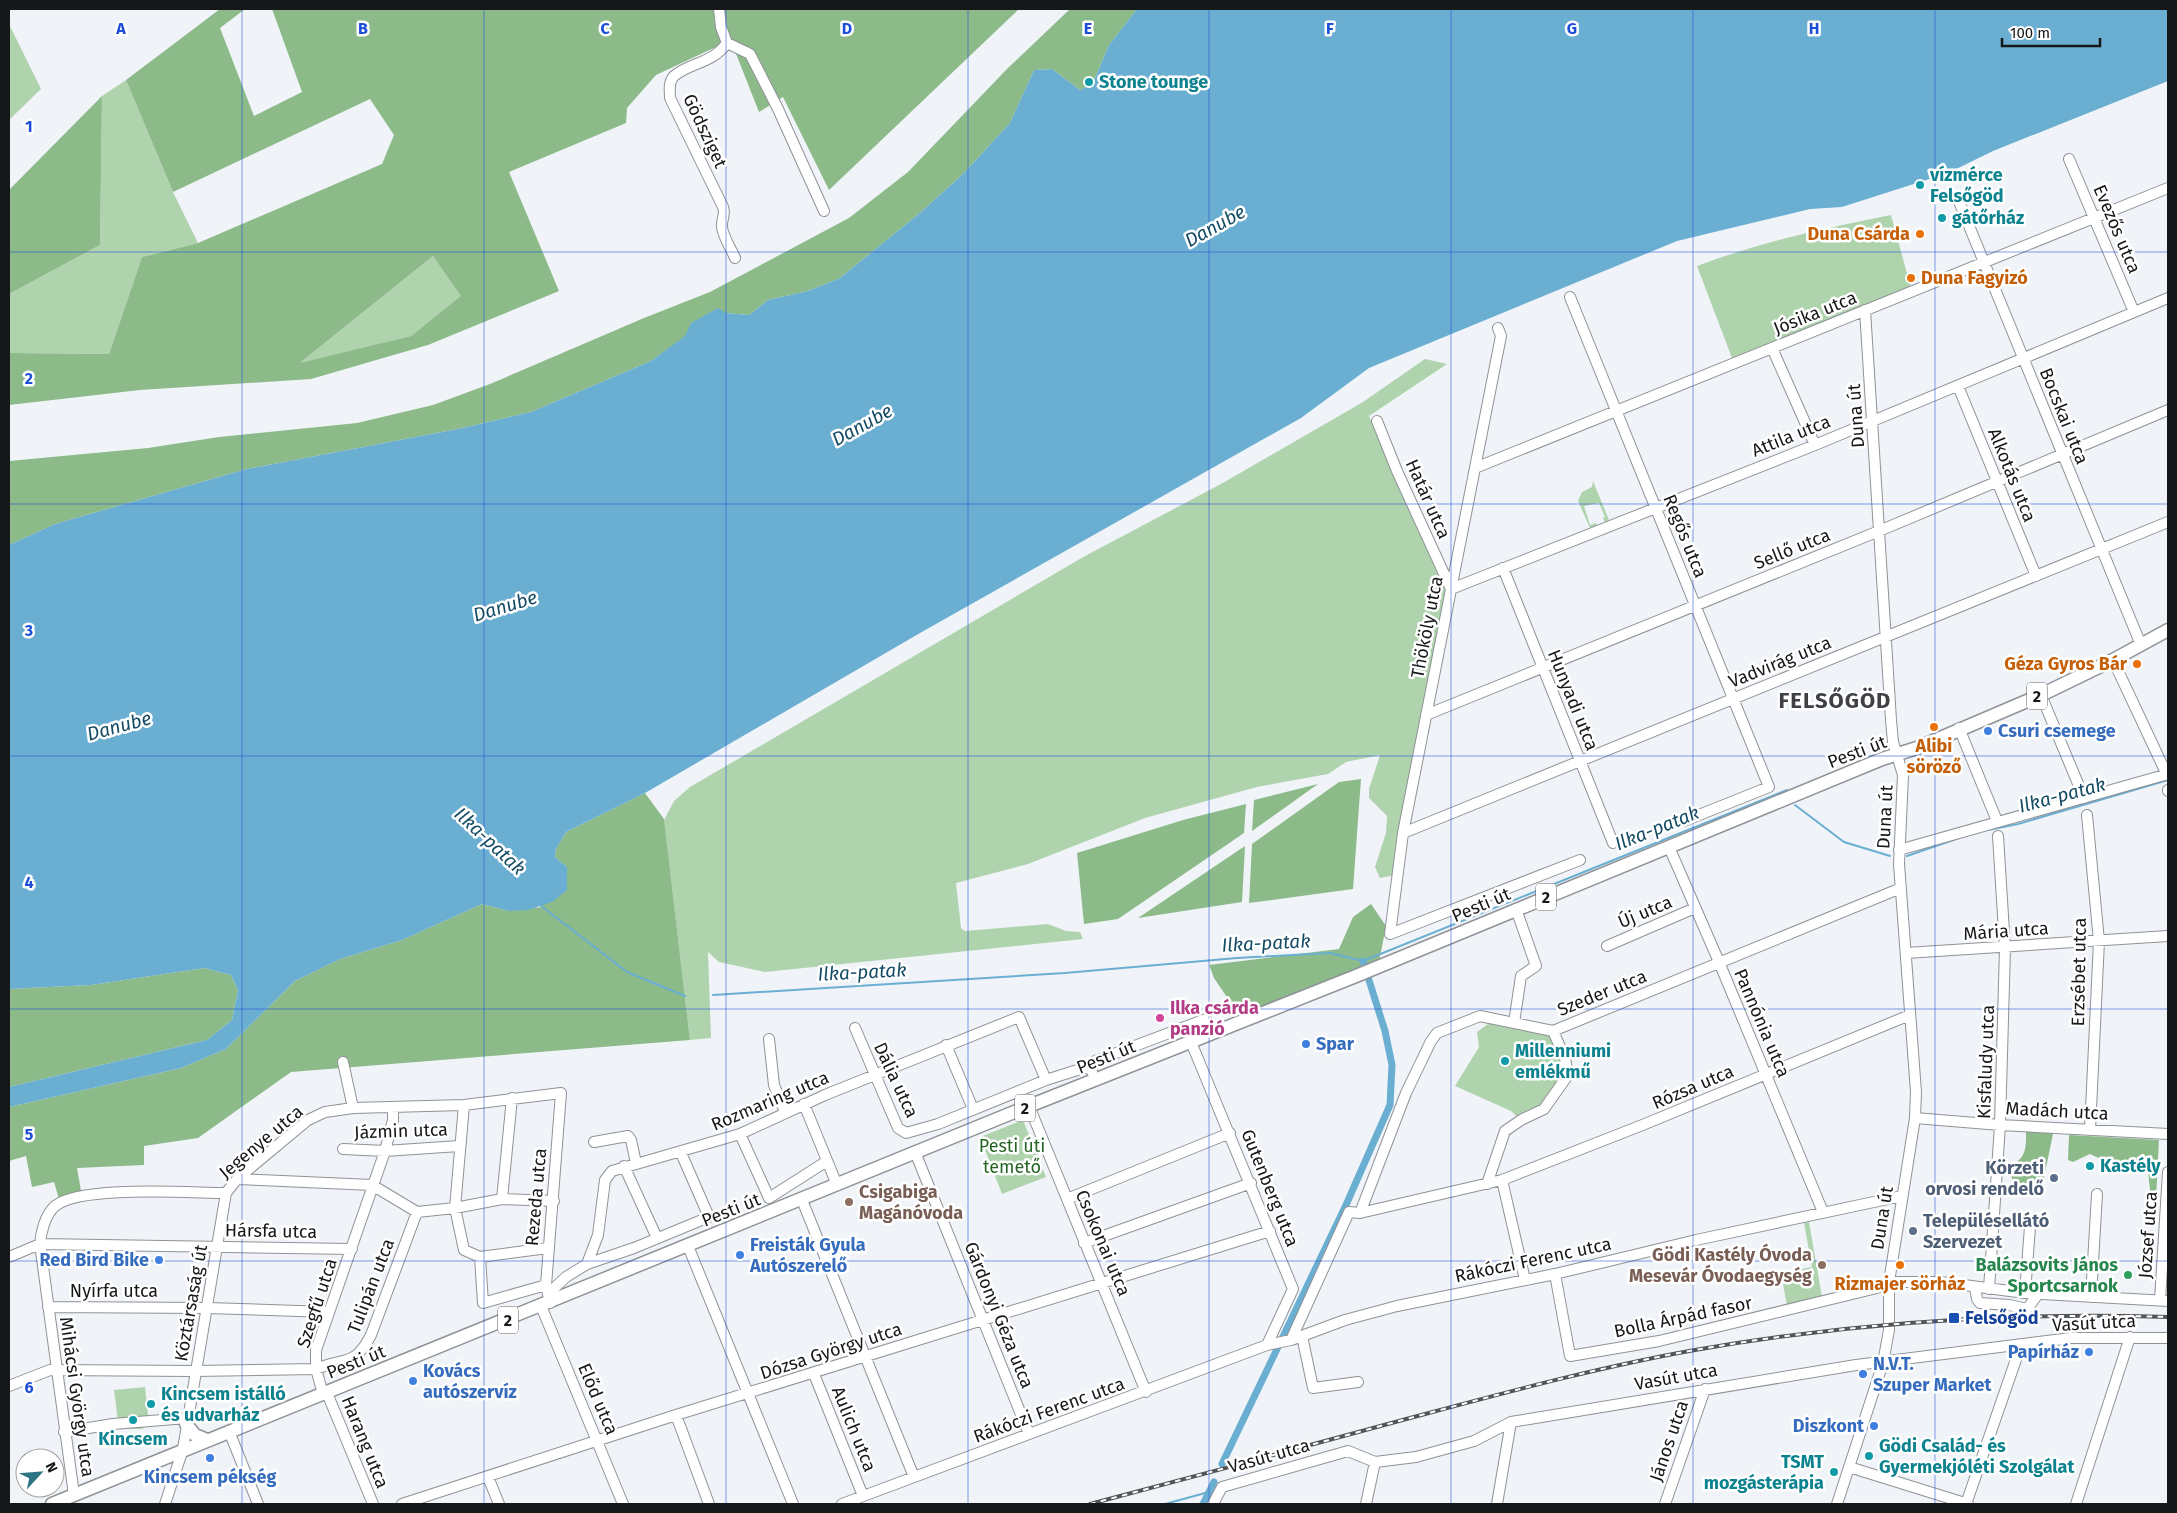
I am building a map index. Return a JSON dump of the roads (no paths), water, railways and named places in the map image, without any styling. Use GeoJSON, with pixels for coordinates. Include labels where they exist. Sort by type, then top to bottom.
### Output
{"type":"FeatureCollection","features":[{"type":"Feature","properties":{"kind":"main road","name":"Pesti út"},"geometry":{"type":"LineString","coordinates":[[52,1504],[183,1449],[325,1393],[546,1297],[688,1246],[1029,1106],[1368,972],[1516,909],[1882,759],[1898,755],[2041,695],[2113,660],[2168,630]]}},
{"type":"Feature","properties":{"kind":"main road"},"geometry":{"type":"LineString","coordinates":[[187,1421],[194,1435],[207,1440]]}},
{"type":"Feature","properties":{"kind":"street"},"geometry":{"type":"LineString","coordinates":[[719,9],[727,43],[750,54],[781,116],[824,211]]}},
{"type":"Feature","properties":{"kind":"street","name":"Gödsziget"},"geometry":{"type":"LineString","coordinates":[[727,43],[720,53],[674,76],[669,85],[670,98],[723,207],[725,213],[722,224],[723,232],[735,258]]}},
{"type":"Feature","properties":{"kind":"street","name":"Evezős utca"},"geometry":{"type":"LineString","coordinates":[[2069,159],[2134,312]]}},
{"type":"Feature","properties":{"kind":"street","name":"Jósika utca"},"geometry":{"type":"LineString","coordinates":[[1475,468],[2168,188]]}},
{"type":"Feature","properties":{"kind":"street","name":"Bocskai utca"},"geometry":{"type":"LineString","coordinates":[[1958,199],[2141,645]]}},
{"type":"Feature","properties":{"kind":"street","name":"Regős utca"},"geometry":{"type":"LineString","coordinates":[[1570,297],[1734,698],[1768,787],[1684,821]]}},
{"type":"Feature","properties":{"kind":"street","name":"Attila utca"},"geometry":{"type":"LineString","coordinates":[[1451,590],[1815,445],[2168,298]]}},
{"type":"Feature","properties":{"kind":"street","name":"Duna út"},"geometry":{"type":"LineString","coordinates":[[1837,1504],[1883,1363],[1889,1326],[1889,1283],[1915,1118],[1916,1092],[1899,856],[1903,775],[1893,742],[1865,310]]}},
{"type":"Feature","properties":{"kind":"street","name":"Thököly utca"},"geometry":{"type":"LineString","coordinates":[[1498,328],[1501,336],[1403,833],[1390,934],[1580,860]]}},
{"type":"Feature","properties":{"kind":"street"},"geometry":{"type":"LineString","coordinates":[[1772,348],[1815,445]]}},
{"type":"Feature","properties":{"kind":"street","name":"Alkotás utca"},"geometry":{"type":"LineString","coordinates":[[1958,386],[2036,576]]}},
{"type":"Feature","properties":{"kind":"street","name":"Sellő utca"},"geometry":{"type":"LineString","coordinates":[[1426,715],[1879,532],[2168,410]]}},
{"type":"Feature","properties":{"kind":"street","name":"Határ utca"},"geometry":{"type":"LineString","coordinates":[[1377,421],[1397,471],[1451,590]]}},
{"type":"Feature","properties":{"kind":"street","name":"Vadvirág utca"},"geometry":{"type":"LineString","coordinates":[[1403,833],[2168,522]]}},
{"type":"Feature","properties":{"kind":"street","name":"Hunyadi utca"},"geometry":{"type":"LineString","coordinates":[[1503,568],[1613,843]]}},
{"type":"Feature","properties":{"kind":"street"},"geometry":{"type":"LineString","coordinates":[[1899,856],[1997,821],[2167,774],[2113,660]]}},
{"type":"Feature","properties":{"kind":"street"},"geometry":{"type":"LineString","coordinates":[[2041,695],[2084,798]]}},
{"type":"Feature","properties":{"kind":"street"},"geometry":{"type":"LineString","coordinates":[[1959,728],[1997,821]]}},
{"type":"Feature","properties":{"kind":"street","name":"Erzsébet utca"},"geometry":{"type":"LineString","coordinates":[[2087,815],[2099,941],[2090,1130]]}},
{"type":"Feature","properties":{"kind":"street","name":"Kisfaludy utca"},"geometry":{"type":"LineString","coordinates":[[1989,1289],[2000,1125],[2005,948],[1998,836]]}},
{"type":"Feature","properties":{"kind":"street","name":"Pannónia utca"},"geometry":{"type":"LineString","coordinates":[[1669,847],[1823,1212]]}},
{"type":"Feature","properties":{"kind":"street","name":"Szeder utca"},"geometry":{"type":"LineString","coordinates":[[1360,1213],[1406,1093],[1434,1035],[1480,1016],[1553,1031],[1901,888]]}},
{"type":"Feature","properties":{"kind":"street","name":"Új utca"},"geometry":{"type":"LineString","coordinates":[[1606,946],[1695,908]]}},
{"type":"Feature","properties":{"kind":"street"},"geometry":{"type":"LineString","coordinates":[[1514,1023],[1521,976],[1536,966],[1516,909]]}},
{"type":"Feature","properties":{"kind":"street","name":"Mária utca"},"geometry":{"type":"LineString","coordinates":[[1906,953],[2168,936]]}},
{"type":"Feature","properties":{"kind":"street","name":"Rózsa utca"},"geometry":{"type":"LineString","coordinates":[[1360,1213],[1502,1180],[1910,1015]]}},
{"type":"Feature","properties":{"kind":"street","name":"Rozmaring utca"},"geometry":{"type":"LineString","coordinates":[[587,1264],[598,1235],[605,1180],[612,1171],[624,1166],[681,1153],[740,1134],[785,1112],[874,1074],[1019,1017],[1046,1080]]}},
{"type":"Feature","properties":{"kind":"street","name":"Pesti út"},"geometry":{"type":"LineString","coordinates":[[973,1109],[1046,1080],[1090,1066],[1103,1057],[1206,1019]]}},
{"type":"Feature","properties":{"kind":"street","name":"Dália utca"},"geometry":{"type":"LineString","coordinates":[[855,1028],[874,1074],[902,1132],[938,1124],[973,1109]]}},
{"type":"Feature","properties":{"kind":"street"},"geometry":{"type":"LineString","coordinates":[[1487,1184],[1505,1132],[1521,1120],[1544,1109],[1568,1075],[1565,1058],[1553,1031]]}},
{"type":"Feature","properties":{"kind":"street"},"geometry":{"type":"LineString","coordinates":[[769,1039],[774,1085],[785,1112]]}},
{"type":"Feature","properties":{"kind":"street","name":"Gutenberg utca"},"geometry":{"type":"LineString","coordinates":[[1191,1042],[1251,1183],[1293,1289],[1267,1345]]}},
{"type":"Feature","properties":{"kind":"street"},"geometry":{"type":"LineString","coordinates":[[946,1045],[973,1109]]}},
{"type":"Feature","properties":{"kind":"street"},"geometry":{"type":"LineString","coordinates":[[343,1062],[353,1108]]}},
{"type":"Feature","properties":{"kind":"street"},"geometry":{"type":"LineString","coordinates":[[1090,1066],[1095,1080]]}},
{"type":"Feature","properties":{"kind":"street","name":"Jegenye utca"},"geometry":{"type":"LineString","coordinates":[[40,1244],[44,1224],[49,1212],[60,1202],[74,1198],[110,1193],[226,1194],[237,1179],[308,1120],[325,1112],[353,1108],[464,1105],[512,1098],[561,1094]]}},
{"type":"Feature","properties":{"kind":"street","name":"Rezeda utca"},"geometry":{"type":"LineString","coordinates":[[546,1297],[548,1248],[554,1201],[561,1094]]}},
{"type":"Feature","properties":{"kind":"street"},"geometry":{"type":"LineString","coordinates":[[502,1199],[512,1098]]}},
{"type":"Feature","properties":{"kind":"street"},"geometry":{"type":"LineString","coordinates":[[804,1104],[837,1185]]}},
{"type":"Feature","properties":{"kind":"street"},"geometry":{"type":"LineString","coordinates":[[464,1105],[455,1208],[464,1250],[480,1257],[548,1248]]}},
{"type":"Feature","properties":{"kind":"street","name":"Csokonai utca"},"geometry":{"type":"LineString","coordinates":[[1029,1106],[1146,1392]]}},
{"type":"Feature","properties":{"kind":"street","name":"Szegfű utca"},"geometry":{"type":"LineString","coordinates":[[325,1393],[316,1369],[316,1350],[352,1249],[394,1120],[393,1107]]}},
{"type":"Feature","properties":{"kind":"street","name":"Madách utca"},"geometry":{"type":"LineString","coordinates":[[1915,1118],[2000,1125],[2168,1134]]}},
{"type":"Feature","properties":{"kind":"street"},"geometry":{"type":"LineString","coordinates":[[1067,1199],[1230,1133]]}},
{"type":"Feature","properties":{"kind":"street"},"geometry":{"type":"LineString","coordinates":[[740,1134],[769,1198],[827,1161]]}},
{"type":"Feature","properties":{"kind":"street"},"geometry":{"type":"LineString","coordinates":[[594,1142],[628,1136],[631,1140],[636,1163]]}},
{"type":"Feature","properties":{"kind":"street","name":"Jázmin utca"},"geometry":{"type":"LineString","coordinates":[[343,1149],[384,1151],[459,1146]]}},
{"type":"Feature","properties":{"kind":"street","name":"Gárdonyi Géza utca"},"geometry":{"type":"LineString","coordinates":[[915,1152],[1029,1434]]}},
{"type":"Feature","properties":{"kind":"street","name":"Pesti út"},"geometry":{"type":"LineString","coordinates":[[587,1264],[709,1217],[681,1153]]}},
{"type":"Feature","properties":{"kind":"street"},"geometry":{"type":"LineString","coordinates":[[624,1166],[657,1238]]}},
{"type":"Feature","properties":{"kind":"street","name":"József utca"},"geometry":{"type":"LineString","coordinates":[[2164,1300],[2168,1172]]}},
{"type":"Feature","properties":{"kind":"street"},"geometry":{"type":"LineString","coordinates":[[237,1179],[372,1185],[416,1212],[455,1208],[502,1199],[554,1201]]}},
{"type":"Feature","properties":{"kind":"street"},"geometry":{"type":"LineString","coordinates":[[1502,1180],[1525,1280]]}},
{"type":"Feature","properties":{"kind":"street"},"geometry":{"type":"LineString","coordinates":[[1084,1243],[1251,1183]]}},
{"type":"Feature","properties":{"kind":"street","name":"Köztársaság út"},"geometry":{"type":"LineString","coordinates":[[165,1504],[183,1449],[226,1194]]}},
{"type":"Feature","properties":{"kind":"street"},"geometry":{"type":"LineString","coordinates":[[2091,1297],[2097,1194]]}},
{"type":"Feature","properties":{"kind":"street","name":"Rákóczi Ferenc utca"},"geometry":{"type":"LineString","coordinates":[[842,1504],[1146,1392],[1267,1345],[1290,1340],[1345,1320],[1823,1212],[1902,1196]]}},
{"type":"Feature","properties":{"kind":"street"},"geometry":{"type":"LineString","coordinates":[[802,1200],[914,1477]]}},
{"type":"Feature","properties":{"kind":"street","name":"Tulipán utca"},"geometry":{"type":"LineString","coordinates":[[9,1386],[47,1370],[195,1371],[316,1369],[328,1364],[349,1361],[364,1350],[371,1335],[416,1212]]}},
{"type":"Feature","properties":{"kind":"street"},"geometry":{"type":"LineString","coordinates":[[1290,1340],[1349,1212],[1360,1213]]}},
{"type":"Feature","properties":{"kind":"street"},"geometry":{"type":"LineString","coordinates":[[2025,1293],[2030,1226]]}},
{"type":"Feature","properties":{"kind":"street","name":"Dózsa György utca"},"geometry":{"type":"LineString","coordinates":[[402,1504],[676,1416],[983,1320],[1103,1285],[1270,1231]]}},
{"type":"Feature","properties":{"kind":"street"},"geometry":{"type":"LineString","coordinates":[[9,1257],[40,1244]]}},
{"type":"Feature","properties":{"kind":"street","name":"Hársfa utca"},"geometry":{"type":"LineString","coordinates":[[40,1244],[352,1249]]}},
{"type":"Feature","properties":{"kind":"street","name":"Mihácsi György utca"},"geometry":{"type":"LineString","coordinates":[[40,1244],[74,1495]]}},
{"type":"Feature","properties":{"kind":"street"},"geometry":{"type":"LineString","coordinates":[[688,1246],[793,1504]]}},
{"type":"Feature","properties":{"kind":"street"},"geometry":{"type":"LineString","coordinates":[[480,1257],[483,1304],[546,1297],[566,1277],[587,1264]]}},
{"type":"Feature","properties":{"kind":"street","name":"Bolla Árpád fasor"},"geometry":{"type":"LineString","coordinates":[[1555,1274],[1570,1356],[1659,1341],[1889,1283],[1941,1282],[2025,1293],[2164,1300]]}},
{"type":"Feature","properties":{"kind":"street"},"geometry":{"type":"LineString","coordinates":[[1975,1287],[1977,1299],[1980,1303],[2009,1305],[2020,1309],[2028,1309],[2038,1294]]}},
{"type":"Feature","properties":{"kind":"street","name":"Előd utca"},"geometry":{"type":"LineString","coordinates":[[546,1297],[598,1442],[623,1504]]}},
{"type":"Feature","properties":{"kind":"street","name":"Nyírfa utca"},"geometry":{"type":"LineString","coordinates":[[48,1307],[206,1308],[329,1312]]}},
{"type":"Feature","properties":{"kind":"street"},"geometry":{"type":"LineString","coordinates":[[1302,1336],[1312,1388],[1358,1382]]}},
{"type":"Feature","properties":{"kind":"street"},"geometry":{"type":"LineString","coordinates":[[2076,1504],[2130,1337]]}},
{"type":"Feature","properties":{"kind":"street","name":"Vasút utca"},"geometry":{"type":"LineString","coordinates":[[1213,1504],[1222,1486],[1348,1451],[1375,1462],[1416,1457],[1474,1441],[1511,1422],[1856,1365],[2070,1338],[2168,1338]]}},
{"type":"Feature","properties":{"kind":"street"},"geometry":{"type":"LineString","coordinates":[[1849,1467],[1967,1504],[2022,1345]]}},
{"type":"Feature","properties":{"kind":"street","name":"Aulich utca"},"geometry":{"type":"LineString","coordinates":[[814,1374],[863,1496]]}},
{"type":"Feature","properties":{"kind":"street","name":"János utca"},"geometry":{"type":"LineString","coordinates":[[1665,1504],[1705,1389]]}},
{"type":"Feature","properties":{"kind":"street","name":"Harang utca"},"geometry":{"type":"LineString","coordinates":[[325,1393],[373,1504]]}},
{"type":"Feature","properties":{"kind":"street"},"geometry":{"type":"LineString","coordinates":[[676,1416],[709,1504]]}},
{"type":"Feature","properties":{"kind":"street"},"geometry":{"type":"LineString","coordinates":[[64,1432],[113,1424],[187,1421]]}},
{"type":"Feature","properties":{"kind":"street"},"geometry":{"type":"LineString","coordinates":[[1497,1504],[1511,1422]]}},
{"type":"Feature","properties":{"kind":"street"},"geometry":{"type":"LineString","coordinates":[[228,1431],[258,1504]]}},
{"type":"Feature","properties":{"kind":"street"},"geometry":{"type":"LineString","coordinates":[[1366,1504],[1375,1462]]}},
{"type":"Feature","properties":{"kind":"street"},"geometry":{"type":"LineString","coordinates":[[488,1477],[500,1504]]}},
{"type":"Feature","properties":{"kind":"water","name":"Danube"},"geometry":{"type":"Polygon","coordinates":[[[1137,9],[2168,9],[2168,81],[1993,151],[1948,173],[1842,207],[1810,209],[1677,241],[1369,368],[1301,418],[920,633],[645,793],[566,832],[556,849],[555,857],[567,867],[567,890],[552,902],[528,910],[509,911],[482,904],[402,940],[340,959],[295,981],[226,1049],[181,1068],[9,1107],[9,1087],[207,1040],[232,1020],[238,990],[231,975],[204,968],[91,985],[9,989],[9,545],[55,524],[247,469],[458,429],[531,412],[651,361],[685,336],[691,323],[718,308],[726,313],[749,315],[768,300],[808,291],[840,278],[921,212],[963,174],[1010,123],[1034,70],[1052,69],[1080,90],[1093,83],[1109,45],[1137,9]]]}},
{"type":"Feature","properties":{"kind":"waterway","name":"Ilka-patak"},"geometry":{"type":"LineString","coordinates":[[1988,830],[2018,824],[2168,780]]}},
{"type":"Feature","properties":{"kind":"waterway","name":"Ilka-patak"},"geometry":{"type":"LineString","coordinates":[[713,995],[1065,973],[1237,958],[1330,953],[1363,961],[1787,790]]}},
{"type":"Feature","properties":{"kind":"waterway","name":"Ilka-patak"},"geometry":{"type":"LineString","coordinates":[[1795,805],[1844,842],[1890,856]]}},
{"type":"Feature","properties":{"kind":"waterway","name":"Ilka-patak"},"geometry":{"type":"LineString","coordinates":[[1907,856],[1959,838]]}},
{"type":"Feature","properties":{"kind":"waterway","name":"Ilka-patak"},"geometry":{"type":"LineString","coordinates":[[540,905],[627,972],[685,996]]}},
{"type":"Feature","properties":{"kind":"waterway"},"geometry":{"type":"LineString","coordinates":[[1222,1464],[1346,1205],[1390,1105],[1392,1065],[1385,1031],[1363,961]]}},
{"type":"Feature","properties":{"kind":"waterway"},"geometry":{"type":"LineString","coordinates":[[1203,1504],[1214,1482]]}},
{"type":"Feature","properties":{"kind":"waterway"},"geometry":{"type":"LineString","coordinates":[[1165,1504],[1209,1492]]}},
{"type":"Feature","properties":{"kind":"railway"},"geometry":{"type":"LineString","coordinates":[[1090,1504],[1516,1390],[1587,1372],[1695,1350],[1871,1326],[2050,1316],[2168,1317]]}},
{"type":"Feature","properties":{"kind":"place","name":"Stone tounge"},"geometry":{"type":"Point","coordinates":[1089,82]}},
{"type":"Feature","properties":{"kind":"place","name":"vízmérce Felsőgöd"},"geometry":{"type":"Point","coordinates":[1920,185]}},
{"type":"Feature","properties":{"kind":"place","name":"gátőrház"},"geometry":{"type":"Point","coordinates":[1942,218]}},
{"type":"Feature","properties":{"kind":"place","name":"Duna Csárda"},"geometry":{"type":"Point","coordinates":[1920,234]}},
{"type":"Feature","properties":{"kind":"place","name":"Duna Fagyizó"},"geometry":{"type":"Point","coordinates":[1911,278]}},
{"type":"Feature","properties":{"kind":"place","name":"Géza Gyros Bár"},"geometry":{"type":"Point","coordinates":[2137,664]}},
{"type":"Feature","properties":{"kind":"place","name":"Alibi söröző"},"geometry":{"type":"Point","coordinates":[1934,727]}},
{"type":"Feature","properties":{"kind":"place","name":"Csuri csemege"},"geometry":{"type":"Point","coordinates":[1988,731]}},
{"type":"Feature","properties":{"kind":"place","name":"Ilka csárda panzió"},"geometry":{"type":"Point","coordinates":[1160,1018]}},
{"type":"Feature","properties":{"kind":"place","name":"Spar"},"geometry":{"type":"Point","coordinates":[1306,1044]}},
{"type":"Feature","properties":{"kind":"place","name":"Millenniumi emlékmű"},"geometry":{"type":"Point","coordinates":[1505,1061]}},
{"type":"Feature","properties":{"kind":"place","name":"Kastély"},"geometry":{"type":"Point","coordinates":[2090,1166]}},
{"type":"Feature","properties":{"kind":"place","name":"Körzeti orvosi rendelő"},"geometry":{"type":"Point","coordinates":[2054,1178]}},
{"type":"Feature","properties":{"kind":"place","name":"Csigabiga Magánóvoda"},"geometry":{"type":"Point","coordinates":[849,1202]}},
{"type":"Feature","properties":{"kind":"place","name":"Településellátó Szervezet"},"geometry":{"type":"Point","coordinates":[1913,1231]}},
{"type":"Feature","properties":{"kind":"place","name":"Freisták Gyula Autószerelő"},"geometry":{"type":"Point","coordinates":[740,1255]}},
{"type":"Feature","properties":{"kind":"place","name":"Red Bird Bike"},"geometry":{"type":"Point","coordinates":[159,1260]}},
{"type":"Feature","properties":{"kind":"place","name":"Gödi Kastély Óvoda Mesevár Óvodaegység"},"geometry":{"type":"Point","coordinates":[1822,1265]}},
{"type":"Feature","properties":{"kind":"place","name":"Rizmajer sörház"},"geometry":{"type":"Point","coordinates":[1900,1265]}},
{"type":"Feature","properties":{"kind":"place","name":"Balázsovits János Sportcsarnok"},"geometry":{"type":"Point","coordinates":[2128,1275]}},
{"type":"Feature","properties":{"kind":"place","name":"Felsőgöd"},"geometry":{"type":"Point","coordinates":[1954,1318]}},
{"type":"Feature","properties":{"kind":"place","name":"Papírház"},"geometry":{"type":"Point","coordinates":[2089,1352]}},
{"type":"Feature","properties":{"kind":"place","name":"N.V.T. Szuper Market"},"geometry":{"type":"Point","coordinates":[1863,1374]}},
{"type":"Feature","properties":{"kind":"place","name":"Kovács autószervíz"},"geometry":{"type":"Point","coordinates":[413,1381]}},
{"type":"Feature","properties":{"kind":"place","name":"Kincsem istálló és udvarház"},"geometry":{"type":"Point","coordinates":[151,1404]}},
{"type":"Feature","properties":{"kind":"place","name":"Kincsem"},"geometry":{"type":"Point","coordinates":[133,1420]}},
{"type":"Feature","properties":{"kind":"place","name":"Diszkont"},"geometry":{"type":"Point","coordinates":[1874,1426]}},
{"type":"Feature","properties":{"kind":"place","name":"Gödi Család- és Gyermekjóléti Szolgálat"},"geometry":{"type":"Point","coordinates":[1869,1456]}},
{"type":"Feature","properties":{"kind":"place","name":"Kincsem pékség"},"geometry":{"type":"Point","coordinates":[210,1458]}},
{"type":"Feature","properties":{"kind":"place","name":"TSMT mozgásterápia"},"geometry":{"type":"Point","coordinates":[1834,1472]}},
{"type":"Feature","properties":{"kind":"district","name":"FELSŐGÖD"},"geometry":{"type":"Point","coordinates":[1835,700]}},
{"type":"Feature","properties":{"kind":"park label","name":"Pesti úti temető"},"geometry":{"type":"Point","coordinates":[1012,1156]}}]}
